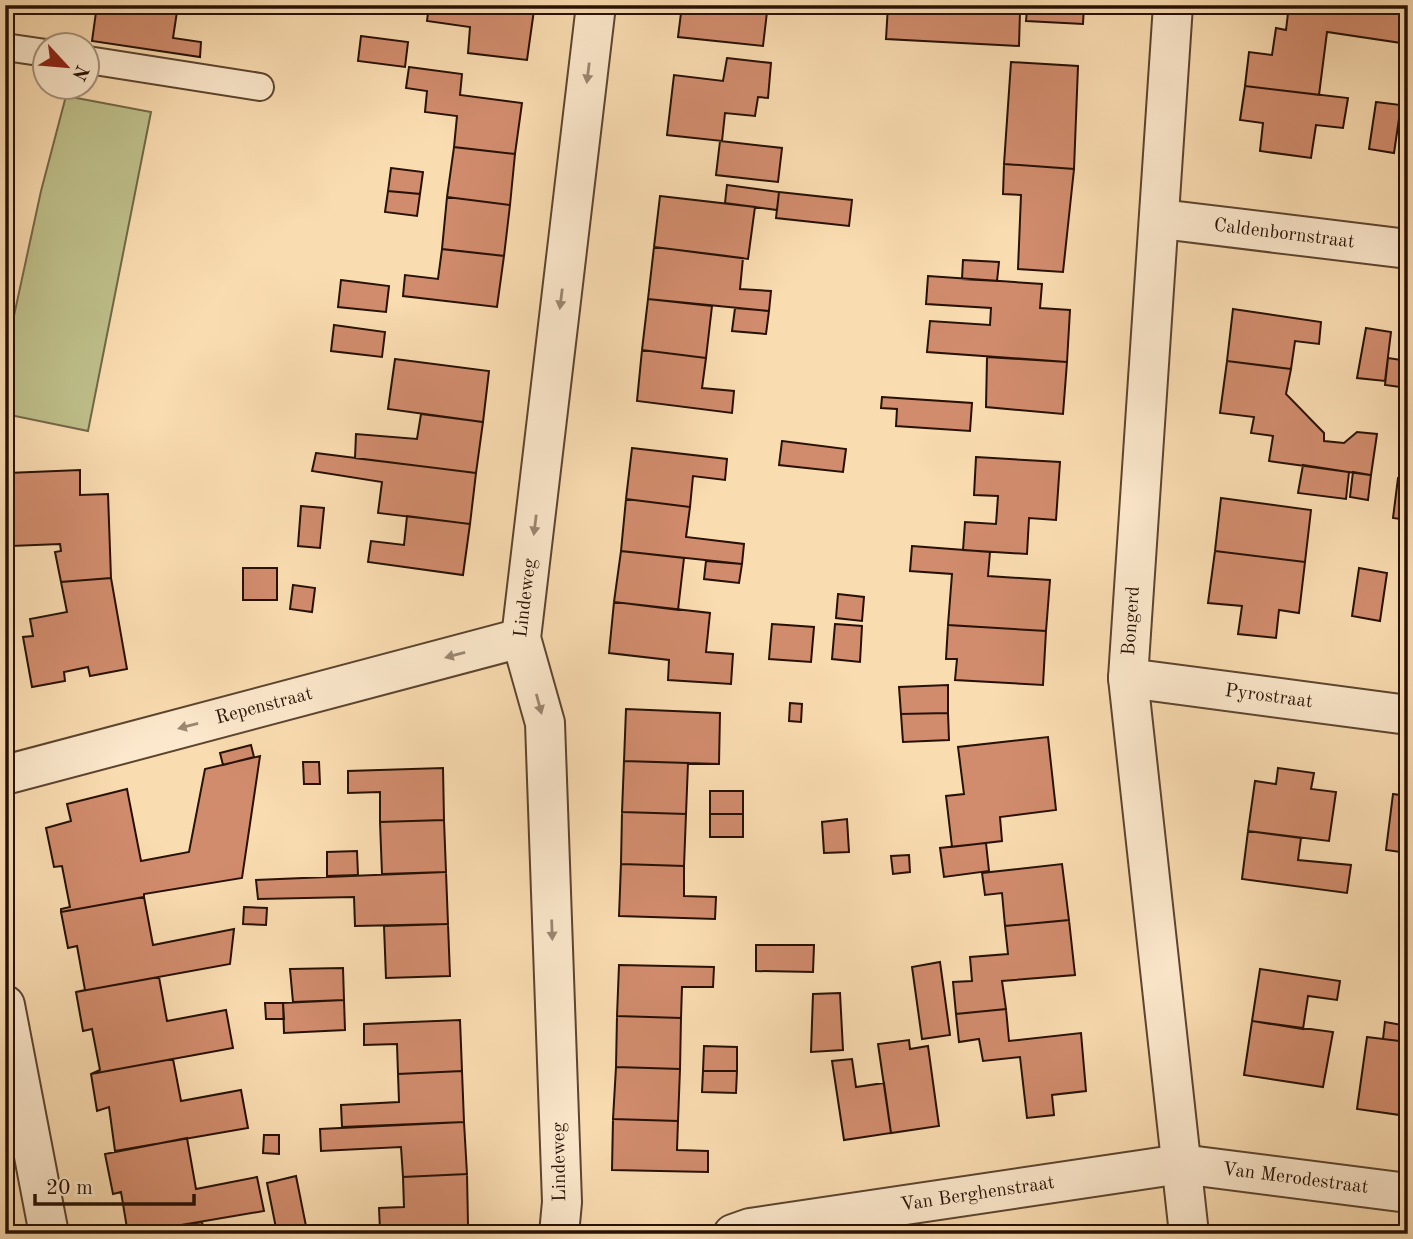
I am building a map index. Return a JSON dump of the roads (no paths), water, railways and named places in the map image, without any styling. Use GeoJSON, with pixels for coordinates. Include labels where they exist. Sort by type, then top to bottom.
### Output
{"type":"FeatureCollection","features":[{"type":"Feature","properties":{"kind":"street","name":"Lindeweg"},"geometry":{"type":"LineString","coordinates":[[559,1234],[561,1188],[545,723],[521,638],[596,5]]}},
{"type":"Feature","properties":{"kind":"street","name":"Bongerd"},"geometry":{"type":"LineString","coordinates":[[1173,5],[1161,219],[1128,678],[1189,1234]]}},
{"type":"Feature","properties":{"kind":"street","name":"Caldenbornstraat"},"geometry":{"type":"LineString","coordinates":[[1161,219],[1408,249]]}},
{"type":"Feature","properties":{"kind":"street","name":"Repenstraat"},"geometry":{"type":"LineString","coordinates":[[5,775],[521,638]]}},
{"type":"Feature","properties":{"kind":"street","name":"Pyrostraat"},"geometry":{"type":"LineString","coordinates":[[1128,678],[1408,715]]}},
{"type":"Feature","properties":{"kind":"street"},"geometry":{"type":"LineString","coordinates":[[5,1005],[50,1234]]}},
{"type":"Feature","properties":{"kind":"street","name":"Van Merodestraat"},"geometry":{"type":"LineString","coordinates":[[1181,1164],[1408,1193]]}},
{"type":"Feature","properties":{"kind":"street","name":"Van Berghenstraat"},"geometry":{"type":"LineString","coordinates":[[733,1234],[750,1228],[1181,1164]]}},
{"type":"Feature","properties":{"kind":"lane"},"geometry":{"type":"LineString","coordinates":[[5,47],[32,51]]}},
{"type":"Feature","properties":{"kind":"lane"},"geometry":{"type":"LineString","coordinates":[[102,62],[260,87]]}}]}
